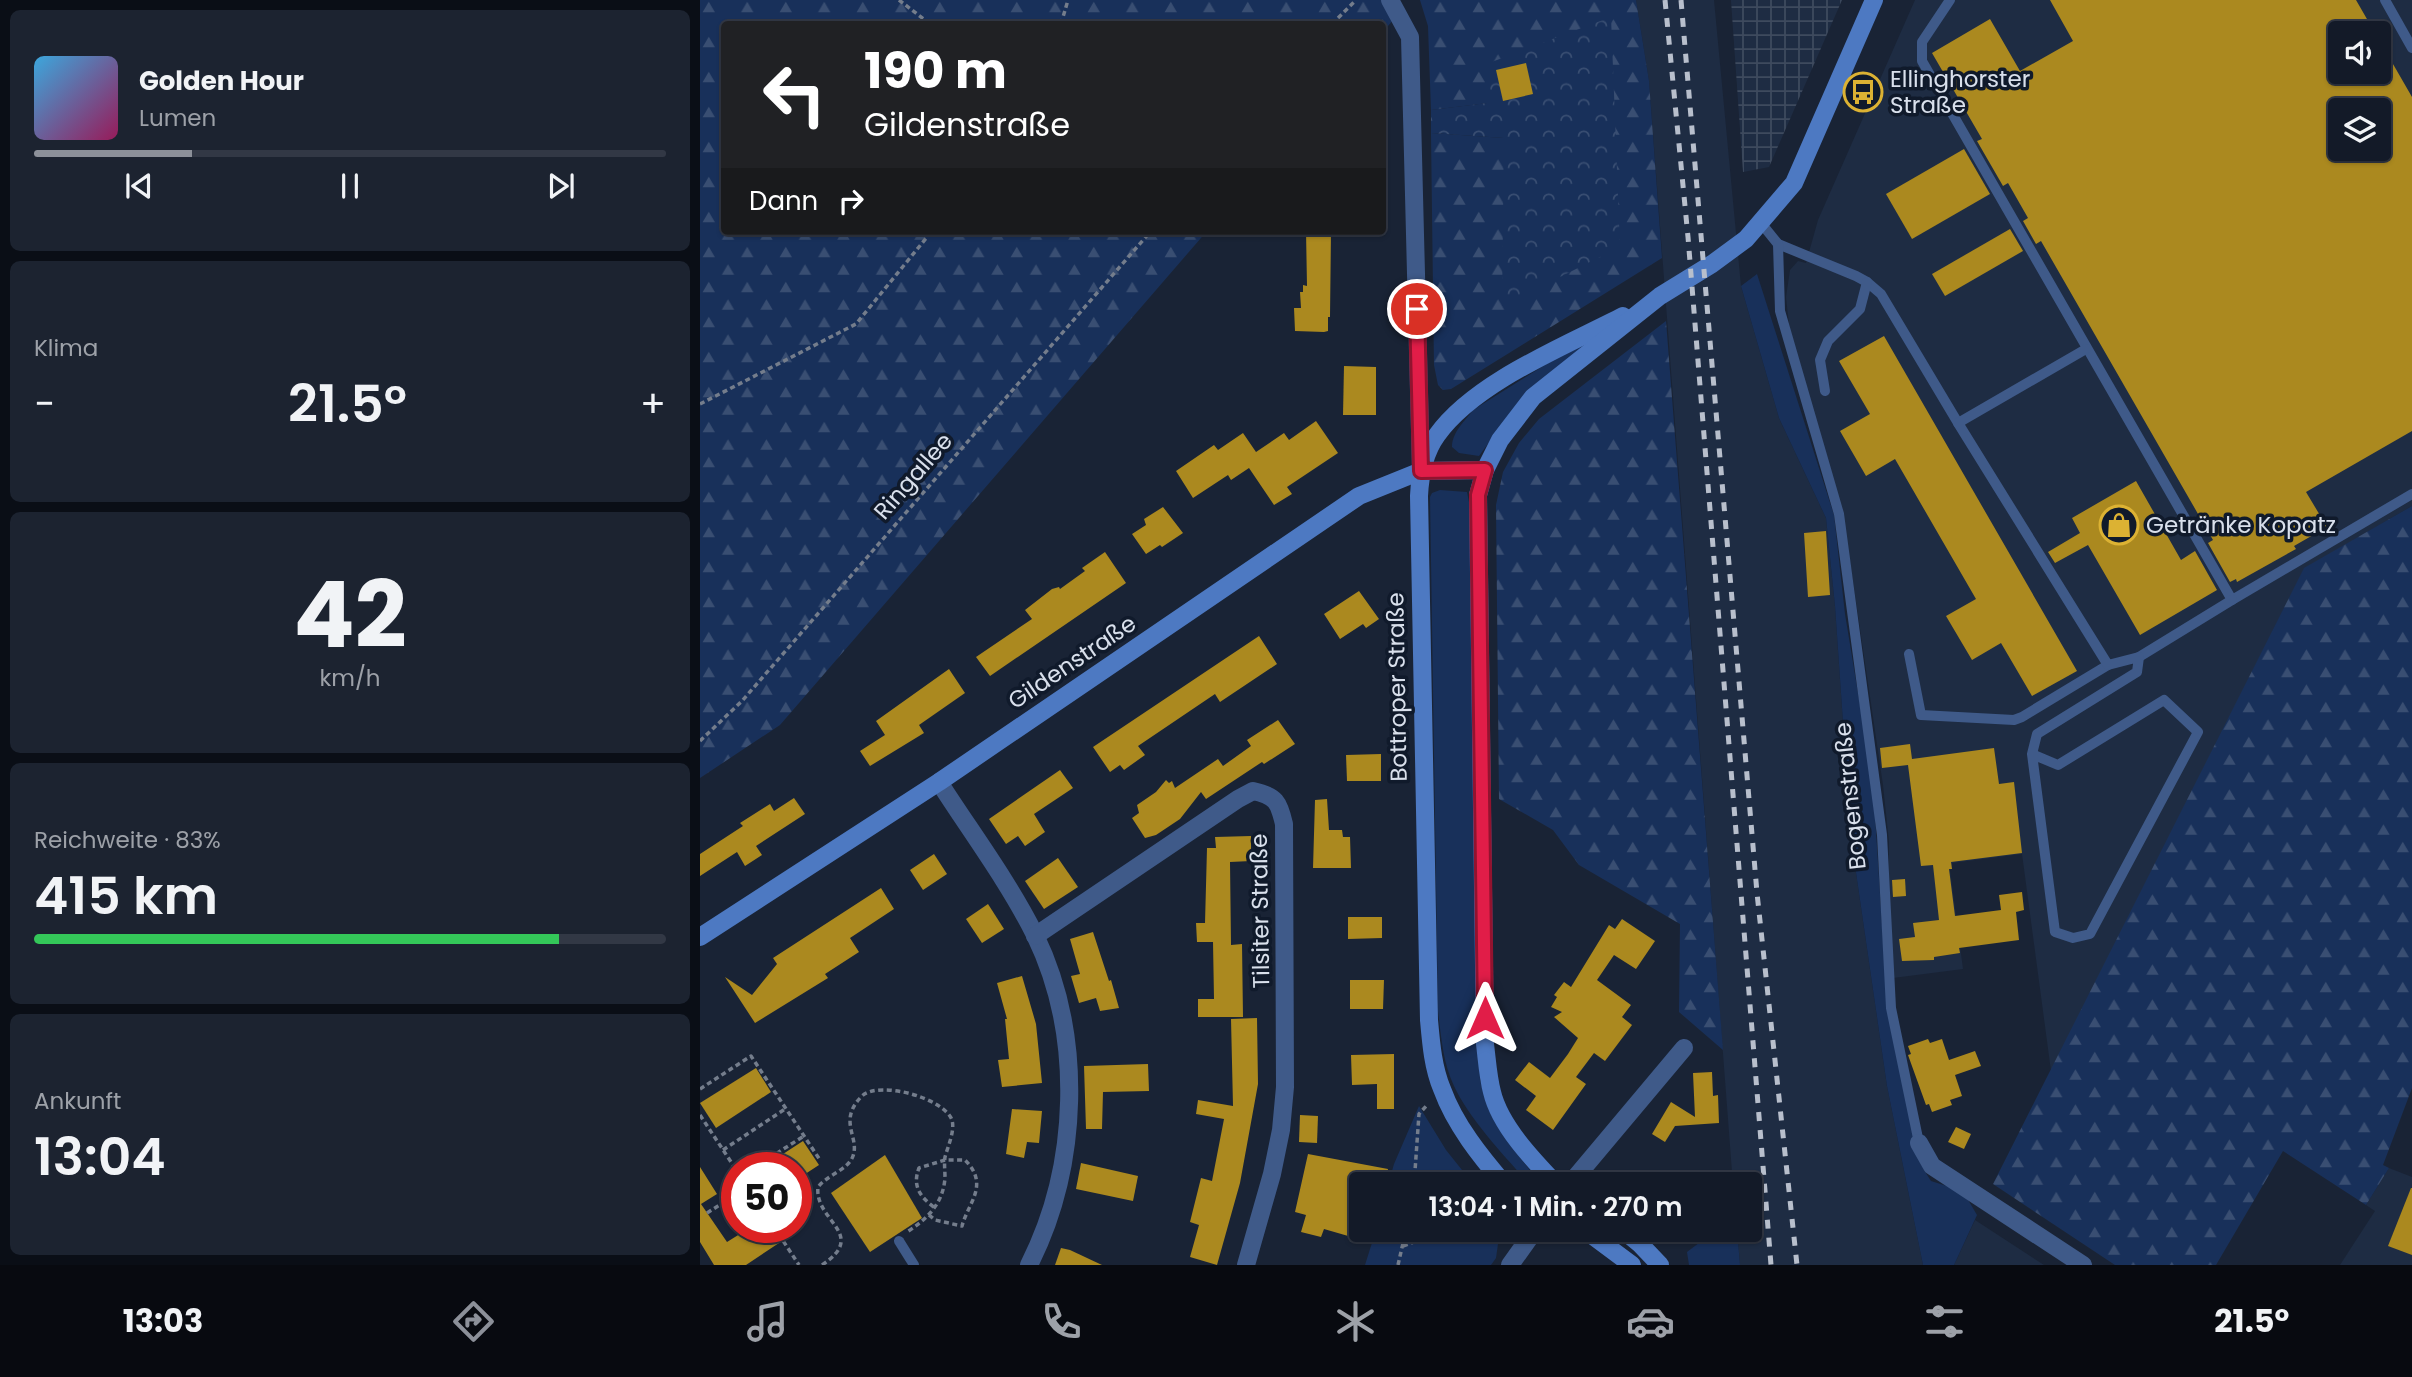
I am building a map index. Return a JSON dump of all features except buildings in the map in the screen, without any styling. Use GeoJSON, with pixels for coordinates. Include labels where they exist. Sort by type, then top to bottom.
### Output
{"type":"FeatureCollection","features":[{"type":"Feature","properties":{"kind":"main road","name":"Bottroper Straße"},"geometry":{"type":"LineString","coordinates":[[1495,1172],[1475,1148],[1442,1090],[1433,1057],[1428,998],[1419,496],[1421,471],[1436,437],[1461,408],[1519,369],[1660,296],[1713,264],[1746,239],[1794,183],[1874,0]]}},
{"type":"Feature","properties":{"kind":"main road","name":"Bottroper Straße"},"geometry":{"type":"LineString","coordinates":[[1545,1172],[1509,1128],[1492,1094],[1485,1044],[1478,495],[1485,470],[1500,440],[1533,397],[1660,296]]}},
{"type":"Feature","properties":{"kind":"main road","name":"Gildenstraße"},"geometry":{"type":"LineString","coordinates":[[700,937],[939,782],[1359,496],[1421,471],[1485,470]]}},
{"type":"Feature","properties":{"kind":"main road"},"geometry":{"type":"LineString","coordinates":[[1601,1242],[1632,1265]]}},
{"type":"Feature","properties":{"kind":"main road"},"geometry":{"type":"LineString","coordinates":[[1638,1242],[1660,1265]]}},
{"type":"Feature","properties":{"kind":"street"},"geometry":{"type":"LineString","coordinates":[[1390,0],[1410,37],[1421,471]]}},
{"type":"Feature","properties":{"kind":"street"},"geometry":{"type":"LineString","coordinates":[[939,782],[1011,893],[1035,936],[1055,990],[1062,1021],[1068,1072],[1068,1113],[1060,1174],[1049,1217],[1029,1265]]}},
{"type":"Feature","properties":{"kind":"street","name":"Tilsiter Straße"},"geometry":{"type":"LineString","coordinates":[[1035,936],[1238,799],[1253,791],[1267,794],[1280,804],[1284,824],[1285,1087],[1281,1130],[1272,1174],[1246,1265]]}},
{"type":"Feature","properties":{"kind":"street"},"geometry":{"type":"LineString","coordinates":[[1580,1172],[1684,1048]]}},
{"type":"Feature","properties":{"kind":"street","name":"Bogenstraße"},"geometry":{"type":"LineString","coordinates":[[1919,1143],[1932,1166],[2083,1265]]}},
{"type":"Feature","properties":{"kind":"street"},"geometry":{"type":"LineString","coordinates":[[1510,1265],[1526,1242]]}},
{"type":"Feature","properties":{"kind":"lane"},"geometry":{"type":"LineString","coordinates":[[1950,0],[1922,42],[1922,61],[2232,600]]}},
{"type":"Feature","properties":{"kind":"lane"},"geometry":{"type":"LineString","coordinates":[[2385,0],[2412,48]]}},
{"type":"Feature","properties":{"kind":"lane"},"geometry":{"type":"LineString","coordinates":[[1761,223],[1779,244],[1867,282],[1881,294],[2108,665]]}},
{"type":"Feature","properties":{"kind":"lane","name":"Bogenstraße"},"geometry":{"type":"LineString","coordinates":[[1779,244],[1780,311],[1839,514],[1882,835],[1891,1008],[1919,1143]]}},
{"type":"Feature","properties":{"kind":"lane"},"geometry":{"type":"LineString","coordinates":[[1825,391],[1820,360],[1828,341],[1860,309],[1867,282]]}},
{"type":"Feature","properties":{"kind":"lane"},"geometry":{"type":"LineString","coordinates":[[1958,423],[2086,349]]}},
{"type":"Feature","properties":{"kind":"lane"},"geometry":{"type":"LineString","coordinates":[[1909,654],[1921,715],[2014,720],[2108,665],[2139,657],[2412,494]]}},
{"type":"Feature","properties":{"kind":"lane"},"geometry":{"type":"LineString","coordinates":[[2032,754],[2058,765],[2164,700],[2198,732],[2090,934],[2073,938],[2055,932],[2032,754],[2037,734],[2137,671],[2139,657]]}},
{"type":"Feature","properties":{"kind":"lane"},"geometry":{"type":"LineString","coordinates":[[899,1241],[915,1265]]}},
{"type":"Feature","properties":{"kind":"path"},"geometry":{"type":"LineString","coordinates":[[899,0],[926,21]]}},
{"type":"Feature","properties":{"kind":"path"},"geometry":{"type":"LineString","coordinates":[[1061,21],[1068,0]]}},
{"type":"Feature","properties":{"kind":"path"},"geometry":{"type":"LineString","coordinates":[[1335,21],[1356,0]]}},
{"type":"Feature","properties":{"kind":"path"},"geometry":{"type":"LineString","coordinates":[[700,404],[856,324],[929,235]]}},
{"type":"Feature","properties":{"kind":"path","name":"Ringallee"},"geometry":{"type":"LineString","coordinates":[[700,741],[742,701],[1148,235]]}},
{"type":"Feature","properties":{"kind":"path"},"geometry":{"type":"LineString","coordinates":[[700,1089],[751,1056],[820,1160]]}},
{"type":"Feature","properties":{"kind":"path"},"geometry":{"type":"LineString","coordinates":[[822,1265],[840,1250],[842,1241],[840,1233],[818,1200],[818,1187],[852,1159],[854,1152],[849,1126],[851,1115],[862,1097],[869,1091],[881,1088],[927,1100],[941,1108],[952,1120],[953,1131],[945,1160],[945,1180],[935,1208],[897,1238],[899,1241]]}},
{"type":"Feature","properties":{"kind":"path"},"geometry":{"type":"LineString","coordinates":[[1415,1172],[1419,1114],[1442,1090]]}},
{"type":"Feature","properties":{"kind":"path"},"geometry":{"type":"LineString","coordinates":[[708,1116],[701,1117],[723,1150],[786,1108]]}},
{"type":"Feature","properties":{"kind":"path"},"geometry":{"type":"LineString","coordinates":[[779,1152],[804,1136]]}},
{"type":"Feature","properties":{"kind":"path"},"geometry":{"type":"LineString","coordinates":[[929,1215],[935,1220],[962,1226],[964,1216],[975,1200],[976,1178],[965,1160],[945,1160],[919,1168],[916,1176],[919,1196],[935,1208]]}},
{"type":"Feature","properties":{"kind":"path"},"geometry":{"type":"LineString","coordinates":[[707,1213],[721,1204]]}},
{"type":"Feature","properties":{"kind":"path"},"geometry":{"type":"LineString","coordinates":[[1398,1265],[1404,1242]]}},
{"type":"Feature","properties":{"kind":"path"},"geometry":{"type":"LineString","coordinates":[[1403,1246],[1414,1242]]}},
{"type":"Feature","properties":{"kind":"path"},"geometry":{"type":"LineString","coordinates":[[785,1243],[799,1265]]}},
{"type":"Feature","properties":{"kind":"shaded area"},"geometry":{"type":"Polygon","coordinates":[[[1636,0],[1714,0],[1741,286],[1779,418],[1826,518],[1835,606],[1851,838],[1887,1086],[1923,1265],[1740,1265],[1738,1242],[1762,1242],[1762,1172],[1732,1172],[1649,81],[1636,0]]]}},
{"type":"Feature","properties":{"kind":"shaded area"},"geometry":{"type":"Polygon","coordinates":[[[1731,0],[1842,0],[1769,167],[1743,172],[1731,0]]]}},
{"type":"Feature","properties":{"kind":"shaded area"},"geometry":{"type":"Polygon","coordinates":[[[1915,0],[2412,0],[2412,506],[2304,569],[2051,1071],[2022,854],[1952,863],[1950,870],[1963,969],[1893,978],[1888,906],[1889,842],[1850,561],[1789,325],[1786,297],[1790,270],[1798,261],[1806,263],[1818,220],[1915,0]]]}},
{"type":"Feature","properties":{"kind":"shaded area"},"geometry":{"type":"Polygon","coordinates":[[[2389,1168],[2412,1177],[2412,1265],[2340,1265],[2375,1211],[2366,1205],[2389,1168]]]}},
{"type":"Feature","properties":{"kind":"shaded area"},"geometry":{"type":"Polygon","coordinates":[[[1975,1220],[2044,1265],[1954,1265],[1975,1220]]]}},
{"type":"Feature","properties":{"kind":"green space"},"geometry":{"type":"Polygon","coordinates":[[[700,0],[1382,0],[1393,20],[1386,28],[1386,21],[721,21],[721,235],[1204,235],[780,725],[700,778],[700,0]]]}},
{"type":"Feature","properties":{"kind":"green space"},"geometry":{"type":"Polygon","coordinates":[[[1420,0],[1636,0],[1649,81],[1662,258],[1451,389],[1443,390],[1438,385],[1434,365],[1431,133],[1504,138],[1620,247],[1488,103],[1431,110],[1428,26],[1420,0]]]}},
{"type":"Feature","properties":{"kind":"green space"},"geometry":{"type":"Polygon","coordinates":[[[1611,17],[1620,247],[1502,306],[1504,138],[1431,133],[1431,110],[1487,103],[1489,63],[1611,17]]]}},
{"type":"Feature","properties":{"kind":"green space"},"geometry":{"type":"Polygon","coordinates":[[[1757,274],[1834,515],[1845,614],[1873,784],[1886,988],[1916,1142],[1924,1170],[1931,1181],[1953,1188],[1967,1198],[1977,1215],[1954,1265],[1923,1265],[1887,1086],[1851,838],[1835,606],[1826,518],[1779,418],[1741,286],[1757,274]]]}},
{"type":"Feature","properties":{"kind":"green space"},"geometry":{"type":"Polygon","coordinates":[[[1623,316],[1518,403],[1479,456],[1459,453],[1452,447],[1457,432],[1473,410],[1623,316]]]}},
{"type":"Feature","properties":{"kind":"green space"},"geometry":{"type":"Polygon","coordinates":[[[1666,321],[1723,1050],[1679,1012],[1680,924],[1579,865],[1553,830],[1499,799],[1496,505],[1503,472],[1519,443],[1539,419],[1666,321]]]}},
{"type":"Feature","properties":{"kind":"green space"},"geometry":{"type":"Polygon","coordinates":[[[1440,490],[1467,492],[1469,502],[1480,1080],[1501,1130],[1531,1172],[1519,1172],[1487,1136],[1460,1098],[1447,1068],[1440,1030],[1432,493],[1440,490]]]}},
{"type":"Feature","properties":{"kind":"green space"},"geometry":{"type":"Polygon","coordinates":[[[2412,506],[2412,1088],[2383,1165],[2389,1168],[2366,1205],[2283,1151],[2216,1265],[2115,1265],[1993,1184],[2304,568],[2412,506]]]}},
{"type":"Feature","properties":{"kind":"green space"},"geometry":{"type":"Polygon","coordinates":[[[1419,1106],[1446,1150],[1464,1172],[1392,1172],[1419,1106]]]}},
{"type":"Feature","properties":{"kind":"green space"},"geometry":{"type":"Polygon","coordinates":[[[1372,1242],[1498,1242],[1496,1258],[1491,1265],[1365,1265],[1372,1242]]]}},
{"type":"Feature","properties":{"kind":"green space"},"geometry":{"type":"Polygon","coordinates":[[[1700,1242],[1738,1242],[1740,1265],[1689,1265],[1687,1252],[1700,1242]]]}},
{"type":"Feature","properties":{"kind":"railway"},"geometry":{"type":"LineString","coordinates":[[1665,0],[1688,237],[1771,1265]]}},
{"type":"Feature","properties":{"kind":"railway"},"geometry":{"type":"LineString","coordinates":[[1681,0],[1757,893],[1797,1265]]}},
{"type":"Feature","properties":{"kind":"place","name":"Ellinghorster Straße"},"geometry":{"type":"Point","coordinates":[1863,92]}},
{"type":"Feature","properties":{"kind":"place","name":"Getränke Kopatz"},"geometry":{"type":"Point","coordinates":[2119,525]}},
{"type":"Feature","properties":{"kind":"route"},"geometry":{"type":"LineString","coordinates":[[1417,309],[1421,471],[1485,470],[1478,495],[1485,1018]]}}]}
